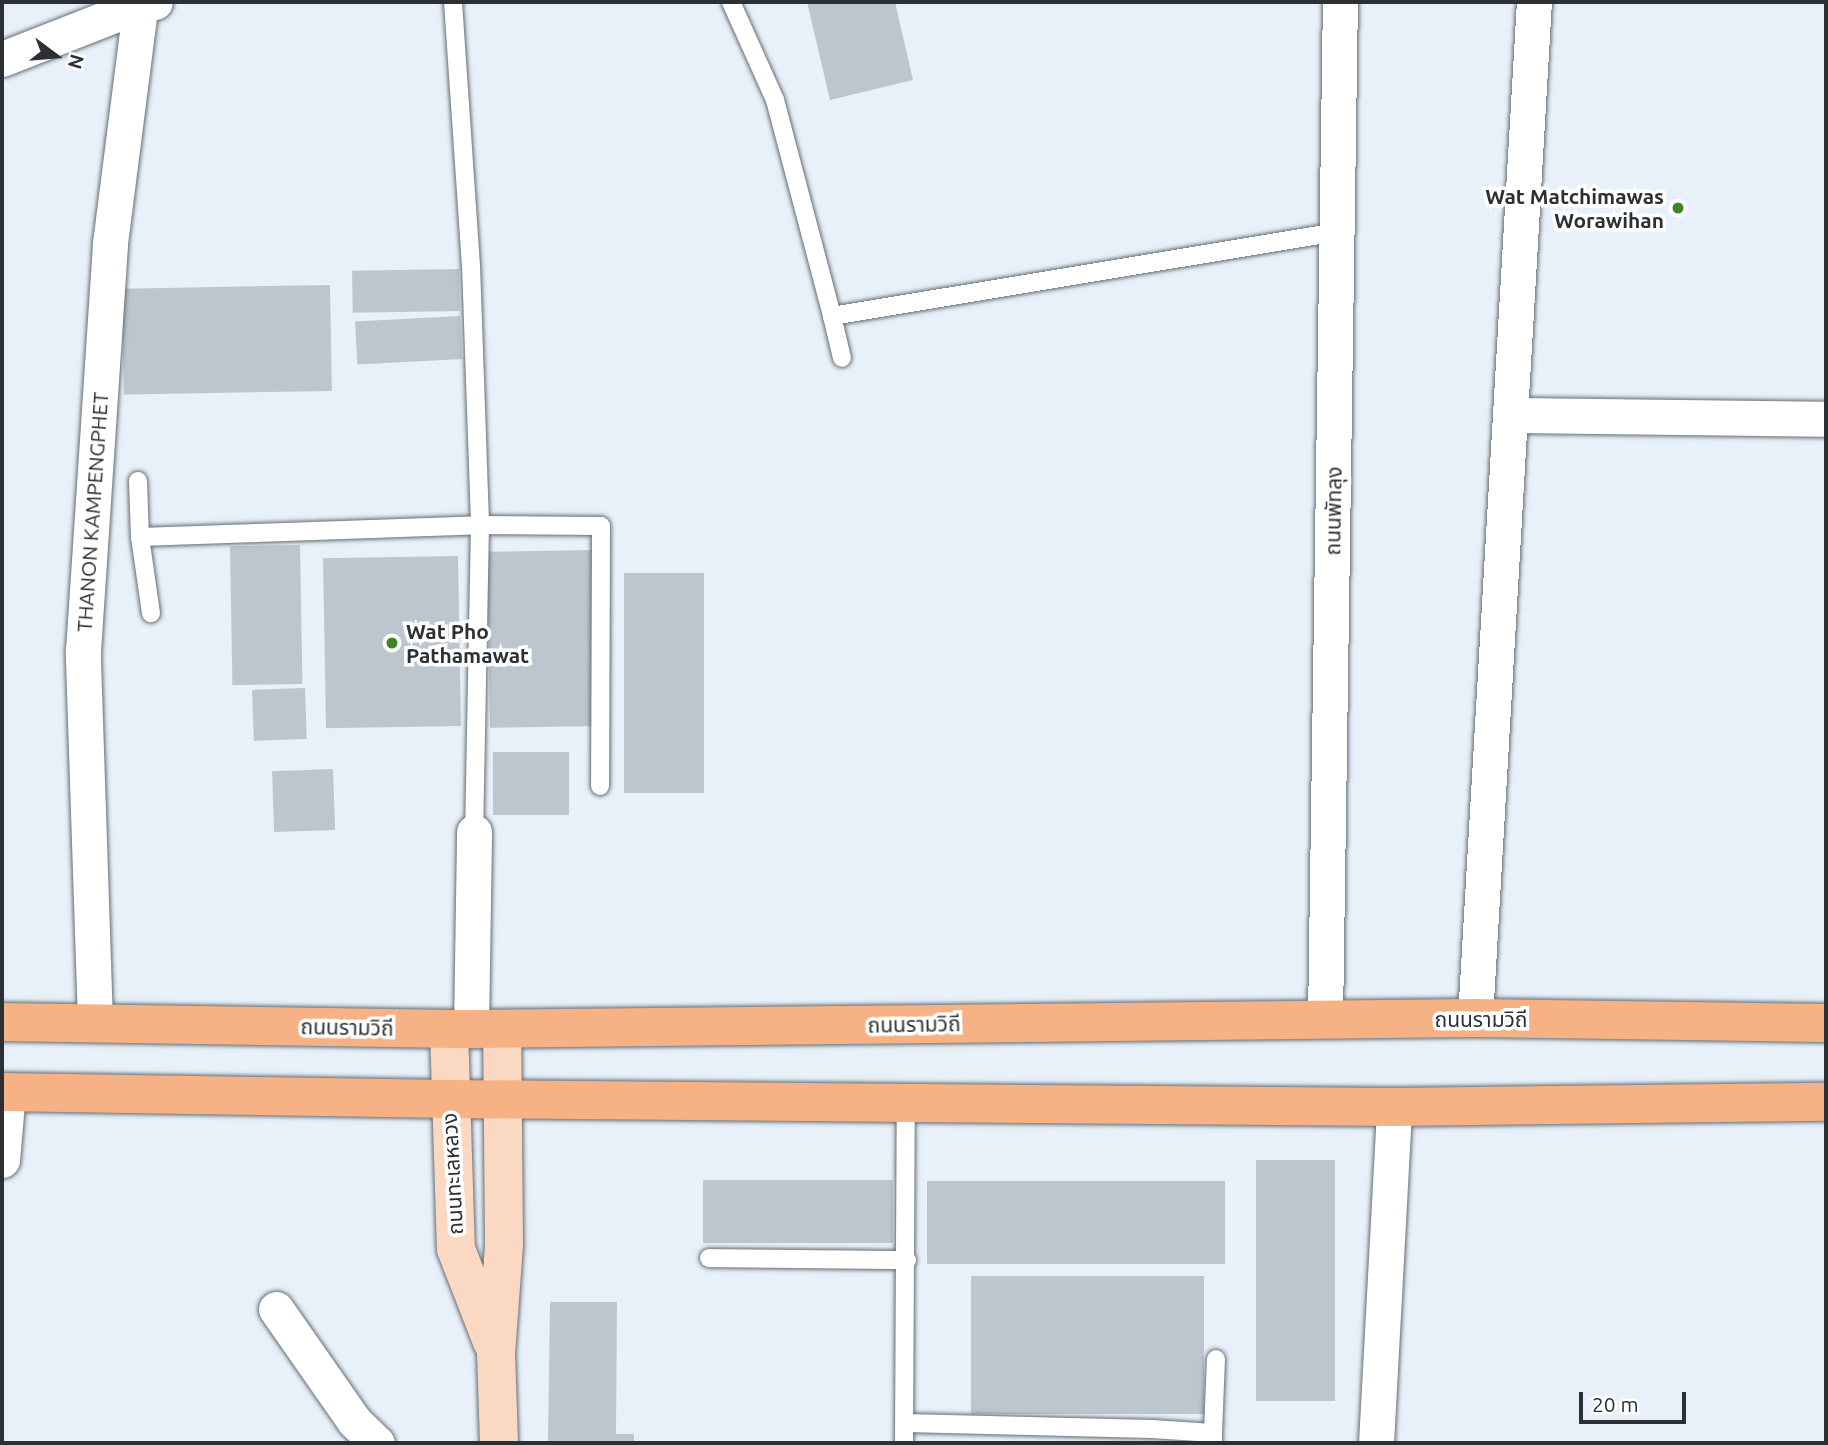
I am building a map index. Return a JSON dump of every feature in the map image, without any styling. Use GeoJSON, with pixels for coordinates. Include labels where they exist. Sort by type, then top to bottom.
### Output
{"type":"FeatureCollection","features":[{"type":"Feature","properties":{"kind":"main road","name":"ถนนรามวิถี"},"geometry":{"type":"LineString","coordinates":[[2,1022],[474,1029],[1475,1018],[1826,1023]]}},
{"type":"Feature","properties":{"kind":"main road","name":"ถนนทะเลหลวง"},"geometry":{"type":"LineString","coordinates":[[474,1029],[505,1099],[504,1244],[496,1354],[499,1443]]}},
{"type":"Feature","properties":{"kind":"main road","name":"ถนนทะเลหลวง"},"geometry":{"type":"LineString","coordinates":[[474,1029],[449,1099],[456,1249],[496,1354]]}},
{"type":"Feature","properties":{"kind":"main road"},"geometry":{"type":"LineString","coordinates":[[5,1092],[449,1099],[1394,1107],[1826,1102]]}},
{"type":"Feature","properties":{"kind":"street","name":"ถนนพัทลุง"},"geometry":{"type":"LineString","coordinates":[[1325,1020],[1340,2]]}},
{"type":"Feature","properties":{"kind":"street"},"geometry":{"type":"LineString","coordinates":[[1475,1018],[1534,2]]}},
{"type":"Feature","properties":{"kind":"street"},"geometry":{"type":"LineString","coordinates":[[2,59],[146,3]]}},
{"type":"Feature","properties":{"kind":"street","name":"THANON KAMPENGPHET"},"geometry":{"type":"LineString","coordinates":[[95,1022],[83,652],[110,243],[146,3]]}},
{"type":"Feature","properties":{"kind":"street"},"geometry":{"type":"LineString","coordinates":[[1512,415],[1826,419]]}},
{"type":"Feature","properties":{"kind":"street"},"geometry":{"type":"LineString","coordinates":[[474,832],[474,1029]]}},
{"type":"Feature","properties":{"kind":"street"},"geometry":{"type":"LineString","coordinates":[[2,1160],[5,1092]]}},
{"type":"Feature","properties":{"kind":"street"},"geometry":{"type":"LineString","coordinates":[[1377,1443],[1394,1107]]}},
{"type":"Feature","properties":{"kind":"street"},"geometry":{"type":"LineString","coordinates":[[276,1309],[354,1421],[377,1443]]}},
{"type":"Feature","properties":{"kind":"lane"},"geometry":{"type":"LineString","coordinates":[[453,2],[471,265],[480,525],[474,832]]}},
{"type":"Feature","properties":{"kind":"lane"},"geometry":{"type":"LineString","coordinates":[[731,2],[775,100],[842,358]]}},
{"type":"Feature","properties":{"kind":"lane"},"geometry":{"type":"LineString","coordinates":[[832,316],[1337,232]]}},
{"type":"Feature","properties":{"kind":"lane"},"geometry":{"type":"LineString","coordinates":[[138,481],[140,537],[151,613]]}},
{"type":"Feature","properties":{"kind":"lane"},"geometry":{"type":"LineString","coordinates":[[140,537],[480,525],[601,526],[600,786]]}},
{"type":"Feature","properties":{"kind":"lane"},"geometry":{"type":"LineString","coordinates":[[904,1443],[908,1260],[906,1102]]}},
{"type":"Feature","properties":{"kind":"lane"},"geometry":{"type":"LineString","coordinates":[[709,1258],[908,1260]]}},
{"type":"Feature","properties":{"kind":"lane"},"geometry":{"type":"LineString","coordinates":[[905,1423],[1213,1438],[1216,1359]]}},
{"type":"Feature","properties":{"kind":"building"},"geometry":{"type":"Polygon","coordinates":[[[807,2],[895,2],[913,80],[830,100],[807,2]]]}},
{"type":"Feature","properties":{"kind":"building"},"geometry":{"type":"Polygon","coordinates":[[[459,269],[460,311],[353,313],[352,271],[459,269]]]}},
{"type":"Feature","properties":{"kind":"building"},"geometry":{"type":"Polygon","coordinates":[[[330,285],[332,391],[124,395],[122,289],[330,285]]]}},
{"type":"Feature","properties":{"kind":"building"},"geometry":{"type":"Polygon","coordinates":[[[460,316],[462,359],[357,364],[355,321],[460,316]]]}},
{"type":"Feature","properties":{"kind":"building"},"geometry":{"type":"Polygon","coordinates":[[[300,545],[302,684],[232,685],[230,546],[300,545]]]}},
{"type":"Feature","properties":{"kind":"building","name":"Wat Pho Pathamawat"},"geometry":{"type":"Polygon","coordinates":[[[593,550],[596,726],[490,728],[487,552],[593,550]]]}},
{"type":"Feature","properties":{"kind":"building","name":"Wat Pho Pathamawat"},"geometry":{"type":"Polygon","coordinates":[[[458,556],[461,726],[326,728],[323,558],[458,556]]]}},
{"type":"Feature","properties":{"kind":"building"},"geometry":{"type":"Polygon","coordinates":[[[624,573],[704,573],[704,793],[624,793],[624,573]]]}},
{"type":"Feature","properties":{"kind":"building"},"geometry":{"type":"Polygon","coordinates":[[[305,688],[307,739],[254,741],[252,690],[305,688]]]}},
{"type":"Feature","properties":{"kind":"building"},"geometry":{"type":"Polygon","coordinates":[[[493,752],[569,752],[569,815],[493,815],[493,752]]]}},
{"type":"Feature","properties":{"kind":"building"},"geometry":{"type":"Polygon","coordinates":[[[333,769],[335,830],[274,832],[272,771],[333,769]]]}},
{"type":"Feature","properties":{"kind":"building"},"geometry":{"type":"Polygon","coordinates":[[[1256,1160],[1335,1160],[1335,1401],[1256,1401],[1256,1160]]]}},
{"type":"Feature","properties":{"kind":"building"},"geometry":{"type":"Polygon","coordinates":[[[703,1180],[893,1180],[893,1243],[703,1243],[703,1180]]]}},
{"type":"Feature","properties":{"kind":"building"},"geometry":{"type":"Polygon","coordinates":[[[927,1181],[1225,1181],[1225,1264],[927,1264],[927,1181]]]}},
{"type":"Feature","properties":{"kind":"building"},"geometry":{"type":"Polygon","coordinates":[[[971,1276],[1204,1276],[1204,1414],[971,1414],[971,1276]]]}},
{"type":"Feature","properties":{"kind":"building"},"geometry":{"type":"Polygon","coordinates":[[[550,1302],[617,1302],[616,1434],[634,1434],[634,1443],[548,1443],[550,1302]]]}},
{"type":"Feature","properties":{"kind":"place","name":"Wat Matchimawas Worawihan"},"geometry":{"type":"Point","coordinates":[1678,208]}},
{"type":"Feature","properties":{"kind":"place","name":"Wat Pho Pathamawat"},"geometry":{"type":"Point","coordinates":[392,643]}}]}
